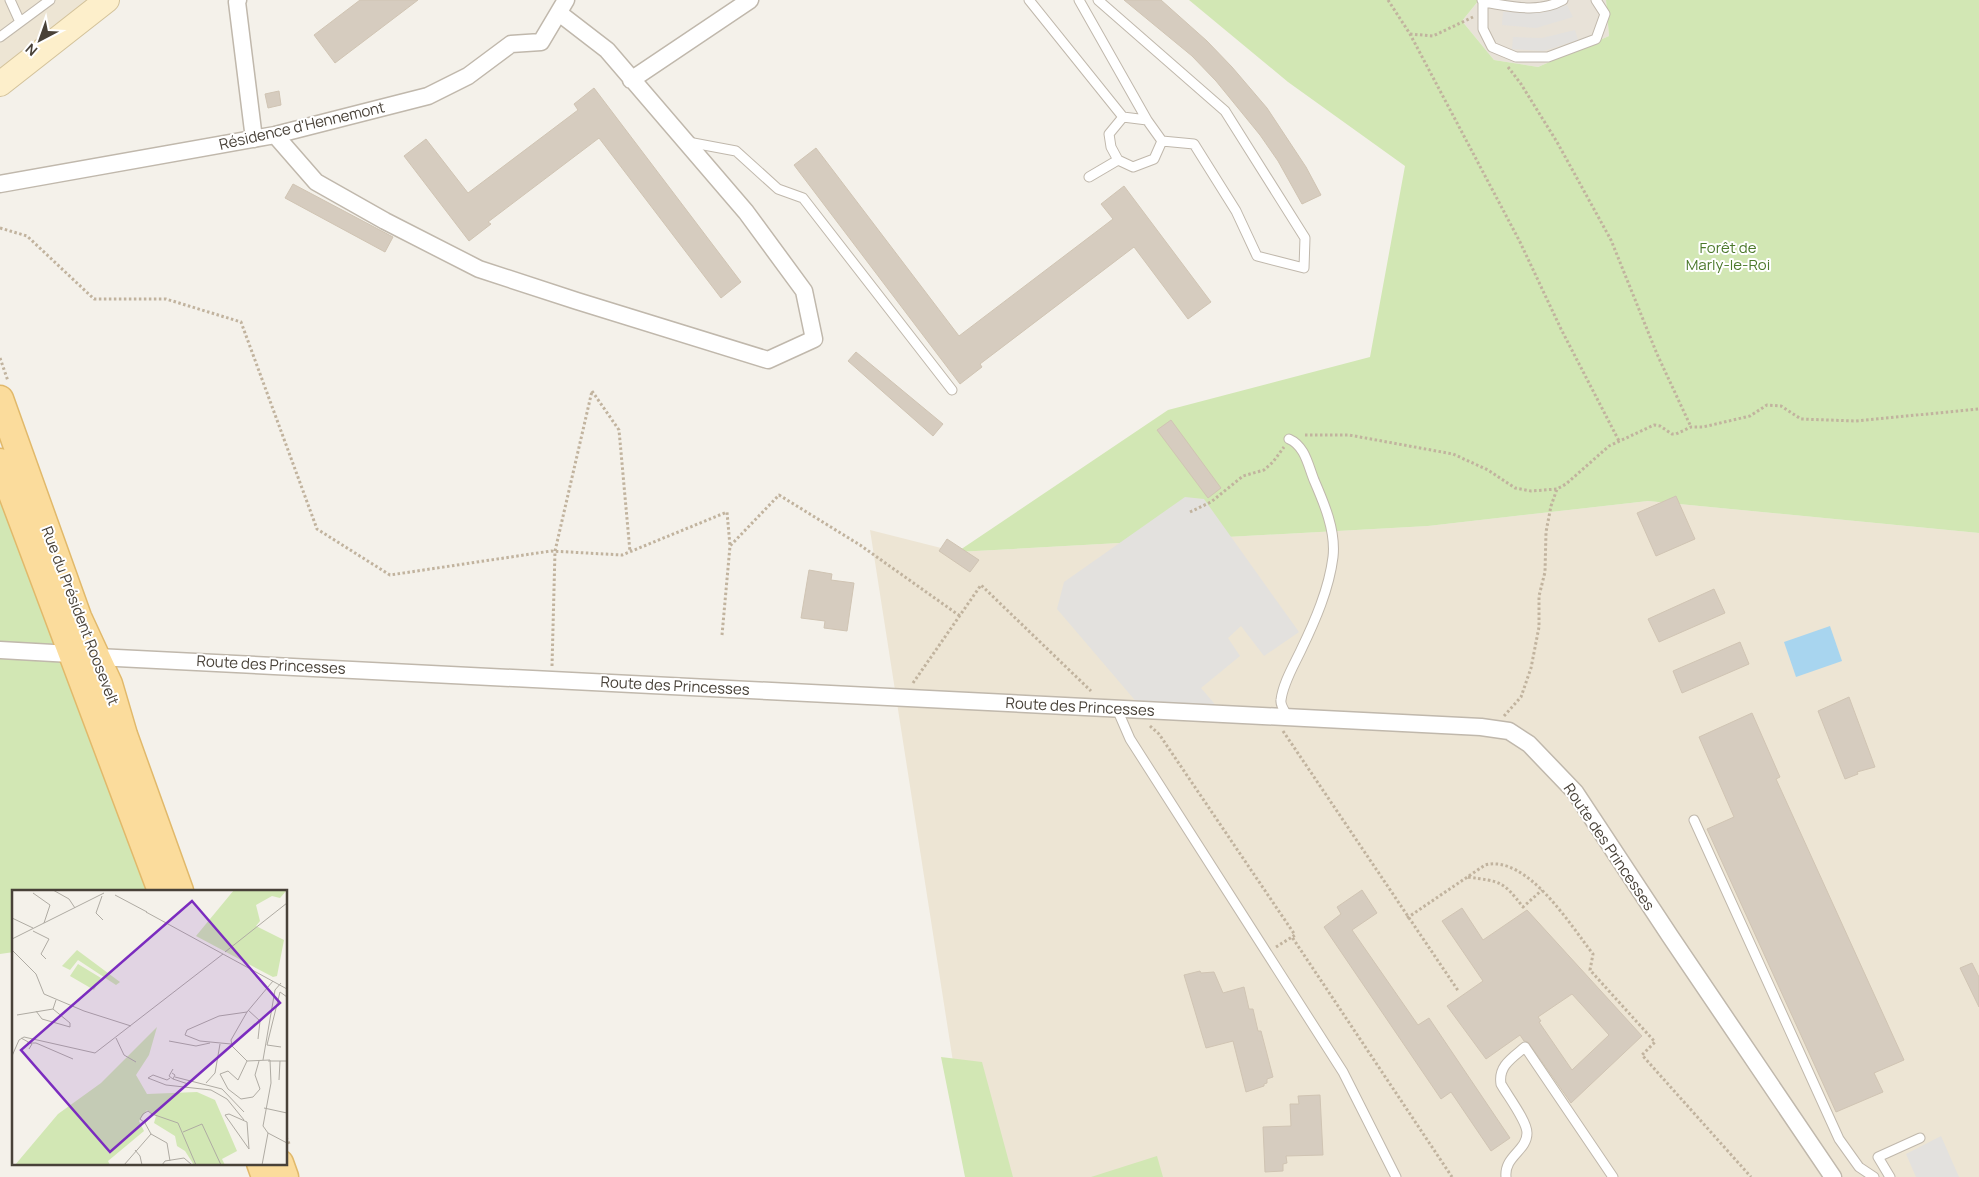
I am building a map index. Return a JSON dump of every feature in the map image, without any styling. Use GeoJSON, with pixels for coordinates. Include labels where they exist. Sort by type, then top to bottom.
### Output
{"type":"FeatureCollection","features":[{"type":"Feature","properties":{"kind":"main road","name":"Rue du Président Roosevelt"},"geometry":{"type":"LineString","coordinates":[[0,399],[78,617],[109,684],[124,735],[180,890]]}},
{"type":"Feature","properties":{"kind":"main road","name":"Rue du Président Roosevelt"},"geometry":{"type":"LineString","coordinates":[[0,462],[161,890]]}},
{"type":"Feature","properties":{"kind":"main road"},"geometry":{"type":"LineString","coordinates":[[260,1164],[265,1177]]}},
{"type":"Feature","properties":{"kind":"main road"},"geometry":{"type":"LineString","coordinates":[[280,1164],[285,1177]]}},
{"type":"Feature","properties":{"kind":"street"},"geometry":{"type":"LineString","coordinates":[[0,84],[107,0]]}},
{"type":"Feature","properties":{"kind":"street"},"geometry":{"type":"LineString","coordinates":[[238,0],[254,139]]}},
{"type":"Feature","properties":{"kind":"street"},"geometry":{"type":"LineString","coordinates":[[631,80],[750,0]]}},
{"type":"Feature","properties":{"kind":"street"},"geometry":{"type":"LineString","coordinates":[[275,135],[316,182],[385,221],[479,269],[768,360],[814,339],[804,291],[746,212],[607,50],[562,7]]}},
{"type":"Feature","properties":{"kind":"street","name":"Résidence d'Hennemont"},"geometry":{"type":"LineString","coordinates":[[0,184],[275,135],[428,96],[468,76],[511,44],[541,42],[562,7]]}},
{"type":"Feature","properties":{"kind":"street"},"geometry":{"type":"LineString","coordinates":[[0,650],[71,654]]}},
{"type":"Feature","properties":{"kind":"street","name":"Route des Princesses"},"geometry":{"type":"LineString","coordinates":[[97,657],[1118,709],[1283,721],[1491,728],[1509,731],[1529,744],[1575,792],[1833,1177]]}},
{"type":"Feature","properties":{"kind":"lane"},"geometry":{"type":"LineString","coordinates":[[10,0],[20,22]]}},
{"type":"Feature","properties":{"kind":"lane"},"geometry":{"type":"LineString","coordinates":[[0,36],[50,0]]}},
{"type":"Feature","properties":{"kind":"lane"},"geometry":{"type":"LineString","coordinates":[[1030,0],[1123,117],[1147,120]]}},
{"type":"Feature","properties":{"kind":"lane"},"geometry":{"type":"LineString","coordinates":[[1080,0],[1147,120],[1162,141],[1194,144],[1236,211],[1257,256],[1304,268],[1305,238],[1225,111],[1098,0]]}},
{"type":"Feature","properties":{"kind":"lane"},"geometry":{"type":"LineString","coordinates":[[1563,0],[1554,5],[1525,9],[1482,1],[1483,29],[1492,47],[1516,56],[1548,57],[1596,39],[1604,14],[1596,0]]}},
{"type":"Feature","properties":{"kind":"lane"},"geometry":{"type":"LineString","coordinates":[[1123,117],[1109,134],[1111,147],[1118,160],[1134,167],[1154,159],[1162,141]]}},
{"type":"Feature","properties":{"kind":"lane"},"geometry":{"type":"LineString","coordinates":[[684,141],[736,151],[778,189],[804,198],[952,390]]}},
{"type":"Feature","properties":{"kind":"lane"},"geometry":{"type":"LineString","coordinates":[[1089,177],[1118,160]]}},
{"type":"Feature","properties":{"kind":"lane"},"geometry":{"type":"LineString","coordinates":[[1283,721],[1280,702],[1283,690],[1315,617],[1330,576],[1333,555],[1331,526],[1318,487],[1302,449],[1297,443],[1289,439]]}},
{"type":"Feature","properties":{"kind":"lane"},"geometry":{"type":"LineString","coordinates":[[1118,709],[1130,739],[1343,1072],[1396,1177]]}},
{"type":"Feature","properties":{"kind":"lane"},"geometry":{"type":"LineString","coordinates":[[1694,820],[1839,1139],[1859,1167],[1874,1177]]}},
{"type":"Feature","properties":{"kind":"lane"},"geometry":{"type":"LineString","coordinates":[[1506,1177],[1505,1171],[1508,1161],[1519,1150],[1527,1134],[1526,1126],[1501,1084],[1500,1077],[1506,1063],[1525,1047],[1613,1177]]}},
{"type":"Feature","properties":{"kind":"lane"},"geometry":{"type":"LineString","coordinates":[[1890,1177],[1878,1156],[1920,1138]]}},
{"type":"Feature","properties":{"kind":"path"},"geometry":{"type":"LineString","coordinates":[[1388,0],[1410,34],[1520,242],[1565,337],[1619,441]]}},
{"type":"Feature","properties":{"kind":"path"},"geometry":{"type":"LineString","coordinates":[[1410,34],[1433,36],[1483,12]]}},
{"type":"Feature","properties":{"kind":"path"},"geometry":{"type":"LineString","coordinates":[[1492,47],[1521,84],[1557,142],[1611,240],[1657,354],[1690,427]]}},
{"type":"Feature","properties":{"kind":"path"},"geometry":{"type":"LineString","coordinates":[[0,228],[26,236],[94,299],[166,299],[241,322],[317,529],[390,575],[555,551],[622,555],[727,512],[730,546],[722,635]]}},
{"type":"Feature","properties":{"kind":"path"},"geometry":{"type":"LineString","coordinates":[[552,680],[555,551],[592,391],[619,430],[630,552]]}},
{"type":"Feature","properties":{"kind":"path"},"geometry":{"type":"LineString","coordinates":[[1491,728],[1521,697],[1531,668],[1539,627],[1540,596],[1545,572],[1546,532],[1551,506],[1557,490],[1609,446],[1654,425],[1660,426],[1672,434],[1678,433],[1690,427],[1703,427],[1750,416],[1767,405],[1781,406],[1801,419],[1855,420],[1979,408]]}},
{"type":"Feature","properties":{"kind":"path"},"geometry":{"type":"LineString","coordinates":[[1190,512],[1211,502],[1243,476],[1264,470],[1273,462],[1289,439],[1303,435],[1349,434],[1453,454],[1488,470],[1516,488],[1531,491],[1557,490]]}},
{"type":"Feature","properties":{"kind":"path"},"geometry":{"type":"LineString","coordinates":[[730,546],[780,495],[860,544],[960,616]]}},
{"type":"Feature","properties":{"kind":"path"},"geometry":{"type":"LineString","coordinates":[[902,698],[981,585],[1118,709],[1159,734],[1296,935],[1267,952]]}},
{"type":"Feature","properties":{"kind":"path"},"geometry":{"type":"LineString","coordinates":[[1283,721],[1407,918],[1458,992]]}},
{"type":"Feature","properties":{"kind":"path"},"geometry":{"type":"LineString","coordinates":[[1407,918],[1485,865],[1493,863],[1508,866],[1529,877],[1542,890],[1593,954],[1590,970],[1655,1042],[1642,1055],[1752,1177]]}},
{"type":"Feature","properties":{"kind":"path"},"geometry":{"type":"LineString","coordinates":[[1467,877],[1496,881],[1507,887],[1523,907],[1542,890]]}},
{"type":"Feature","properties":{"kind":"path"},"geometry":{"type":"LineString","coordinates":[[1292,937],[1452,1177]]}},
{"type":"Feature","properties":{"kind":"shaded area"},"geometry":{"type":"Polygon","coordinates":[[[0,0],[87,0],[0,68],[0,0]]]}},
{"type":"Feature","properties":{"kind":"shaded area"},"geometry":{"type":"Polygon","coordinates":[[[1479,0],[1606,0],[1609,36],[1538,67],[1494,60],[1462,21],[1479,0]]]}},
{"type":"Feature","properties":{"kind":"shaded area"},"geometry":{"type":"Polygon","coordinates":[[[1567,5],[1573,17],[1536,28],[1502,25],[1503,12],[1541,13],[1567,5]]]}},
{"type":"Feature","properties":{"kind":"shaded area"},"geometry":{"type":"Polygon","coordinates":[[[1575,30],[1578,40],[1543,51],[1512,49],[1513,37],[1542,38],[1575,30]]]}},
{"type":"Feature","properties":{"kind":"shaded area"},"geometry":{"type":"Polygon","coordinates":[[[1185,497],[1204,499],[1299,632],[1264,656],[1241,626],[1228,638],[1240,656],[1201,688],[1219,709],[1139,705],[1057,609],[1064,582],[1185,497]]]}},
{"type":"Feature","properties":{"kind":"shaded area"},"geometry":{"type":"Polygon","coordinates":[[[1648,501],[1979,533],[1979,1177],[971,1177],[870,530],[957,552],[1428,526],[1648,501]]]}},
{"type":"Feature","properties":{"kind":"shaded area"},"geometry":{"type":"Polygon","coordinates":[[[1941,1136],[1959,1177],[1916,1177],[1906,1154],[1941,1136]]]}},
{"type":"Feature","properties":{"kind":"green space","name":"Forêt de Marly-le-Roi"},"geometry":{"type":"Polygon","coordinates":[[[1189,0],[1479,0],[1462,21],[1494,60],[1538,67],[1609,36],[1606,0],[1979,0],[1979,533],[1648,501],[1428,526],[957,552],[1168,410],[1370,357],[1405,166],[1288,82],[1189,0]]]}},
{"type":"Feature","properties":{"kind":"green space"},"geometry":{"type":"Polygon","coordinates":[[[0,475],[161,890],[12,890],[12,952],[0,954],[0,475]]]}},
{"type":"Feature","properties":{"kind":"green space"},"geometry":{"type":"Polygon","coordinates":[[[941,1057],[982,1062],[1013,1177],[965,1177],[941,1057]]]}},
{"type":"Feature","properties":{"kind":"green space"},"geometry":{"type":"Polygon","coordinates":[[[1157,1156],[1163,1177],[1091,1177],[1157,1156]]]}},
{"type":"Feature","properties":{"kind":"water"},"geometry":{"type":"Polygon","coordinates":[[[1830,626],[1842,661],[1796,677],[1784,642],[1830,626]]]}},
{"type":"Feature","properties":{"kind":"building"},"geometry":{"type":"Polygon","coordinates":[[[360,0],[418,0],[335,63],[314,35],[360,0]]]}},
{"type":"Feature","properties":{"kind":"building"},"geometry":{"type":"Polygon","coordinates":[[[1124,0],[1161,0],[1207,41],[1267,108],[1306,167],[1321,195],[1302,204],[1278,161],[1260,135],[1216,81],[1192,56],[1124,0]]]}},
{"type":"Feature","properties":{"kind":"building"},"geometry":{"type":"Polygon","coordinates":[[[594,88],[741,282],[721,298],[599,138],[488,222],[491,224],[469,241],[404,156],[426,139],[468,193],[578,110],[574,104],[594,88]]]}},
{"type":"Feature","properties":{"kind":"building"},"geometry":{"type":"Polygon","coordinates":[[[279,91],[281,105],[268,108],[265,94],[279,91]]]}},
{"type":"Feature","properties":{"kind":"building"},"geometry":{"type":"Polygon","coordinates":[[[816,148],[959,336],[1113,219],[1101,204],[1124,186],[1211,302],[1188,319],[1134,247],[980,364],[982,367],[960,384],[794,165],[816,148]]]}},
{"type":"Feature","properties":{"kind":"building"},"geometry":{"type":"Polygon","coordinates":[[[293,184],[393,237],[385,252],[285,198],[293,184]]]}},
{"type":"Feature","properties":{"kind":"building"},"geometry":{"type":"Polygon","coordinates":[[[856,352],[943,424],[933,436],[848,361],[856,352]]]}},
{"type":"Feature","properties":{"kind":"building"},"geometry":{"type":"Polygon","coordinates":[[[1171,420],[1221,488],[1208,498],[1157,430],[1171,420]]]}},
{"type":"Feature","properties":{"kind":"building"},"geometry":{"type":"Polygon","coordinates":[[[1676,496],[1695,539],[1656,556],[1637,513],[1676,496]]]}},
{"type":"Feature","properties":{"kind":"building"},"geometry":{"type":"Polygon","coordinates":[[[947,539],[979,560],[970,572],[939,551],[947,539]]]}},
{"type":"Feature","properties":{"kind":"building"},"geometry":{"type":"Polygon","coordinates":[[[809,570],[832,574],[831,580],[854,583],[847,631],[824,628],[825,621],[801,618],[809,570]]]}},
{"type":"Feature","properties":{"kind":"building"},"geometry":{"type":"Polygon","coordinates":[[[1714,589],[1725,613],[1659,642],[1648,619],[1714,589]]]}},
{"type":"Feature","properties":{"kind":"building"},"geometry":{"type":"Polygon","coordinates":[[[1740,642],[1749,664],[1682,693],[1673,671],[1740,642]]]}},
{"type":"Feature","properties":{"kind":"building"},"geometry":{"type":"Polygon","coordinates":[[[1849,697],[1875,767],[1857,772],[1858,774],[1845,779],[1818,711],[1849,697]]]}},
{"type":"Feature","properties":{"kind":"building"},"geometry":{"type":"Polygon","coordinates":[[[1752,713],[1780,777],[1776,779],[1904,1060],[1874,1073],[1883,1092],[1836,1112],[1707,829],[1734,817],[1699,737],[1752,713]]]}},
{"type":"Feature","properties":{"kind":"building"},"geometry":{"type":"Polygon","coordinates":[[[1362,890],[1377,913],[1352,930],[1418,1025],[1429,1018],[1510,1138],[1491,1151],[1451,1092],[1441,1099],[1324,927],[1341,914],[1337,907],[1362,890]]]}},
{"type":"Feature","properties":{"kind":"building"},"geometry":{"type":"Polygon","coordinates":[[[1462,908],[1483,940],[1527,910],[1642,1036],[1571,1103],[1528,1042],[1524,1041],[1520,1035],[1486,1059],[1447,1006],[1483,981],[1442,921],[1462,908]],[[1572,994],[1538,1017],[1541,1021],[1539,1022],[1572,1070],[1609,1035],[1572,994]]]}},
{"type":"Feature","properties":{"kind":"building"},"geometry":{"type":"Polygon","coordinates":[[[1972,963],[1979,977],[1979,1007],[1960,968],[1972,963]]]}},
{"type":"Feature","properties":{"kind":"building"},"geometry":{"type":"Polygon","coordinates":[[[1200,971],[1201,973],[1214,972],[1223,993],[1244,987],[1249,1009],[1253,1009],[1258,1031],[1261,1031],[1273,1077],[1267,1079],[1267,1083],[1264,1086],[1246,1092],[1233,1041],[1206,1048],[1184,975],[1200,971]]]}},
{"type":"Feature","properties":{"kind":"building"},"geometry":{"type":"Polygon","coordinates":[[[1320,1095],[1323,1155],[1286,1156],[1287,1163],[1283,1164],[1283,1171],[1265,1172],[1263,1127],[1291,1126],[1290,1104],[1299,1104],[1298,1096],[1320,1095]]]}}]}
